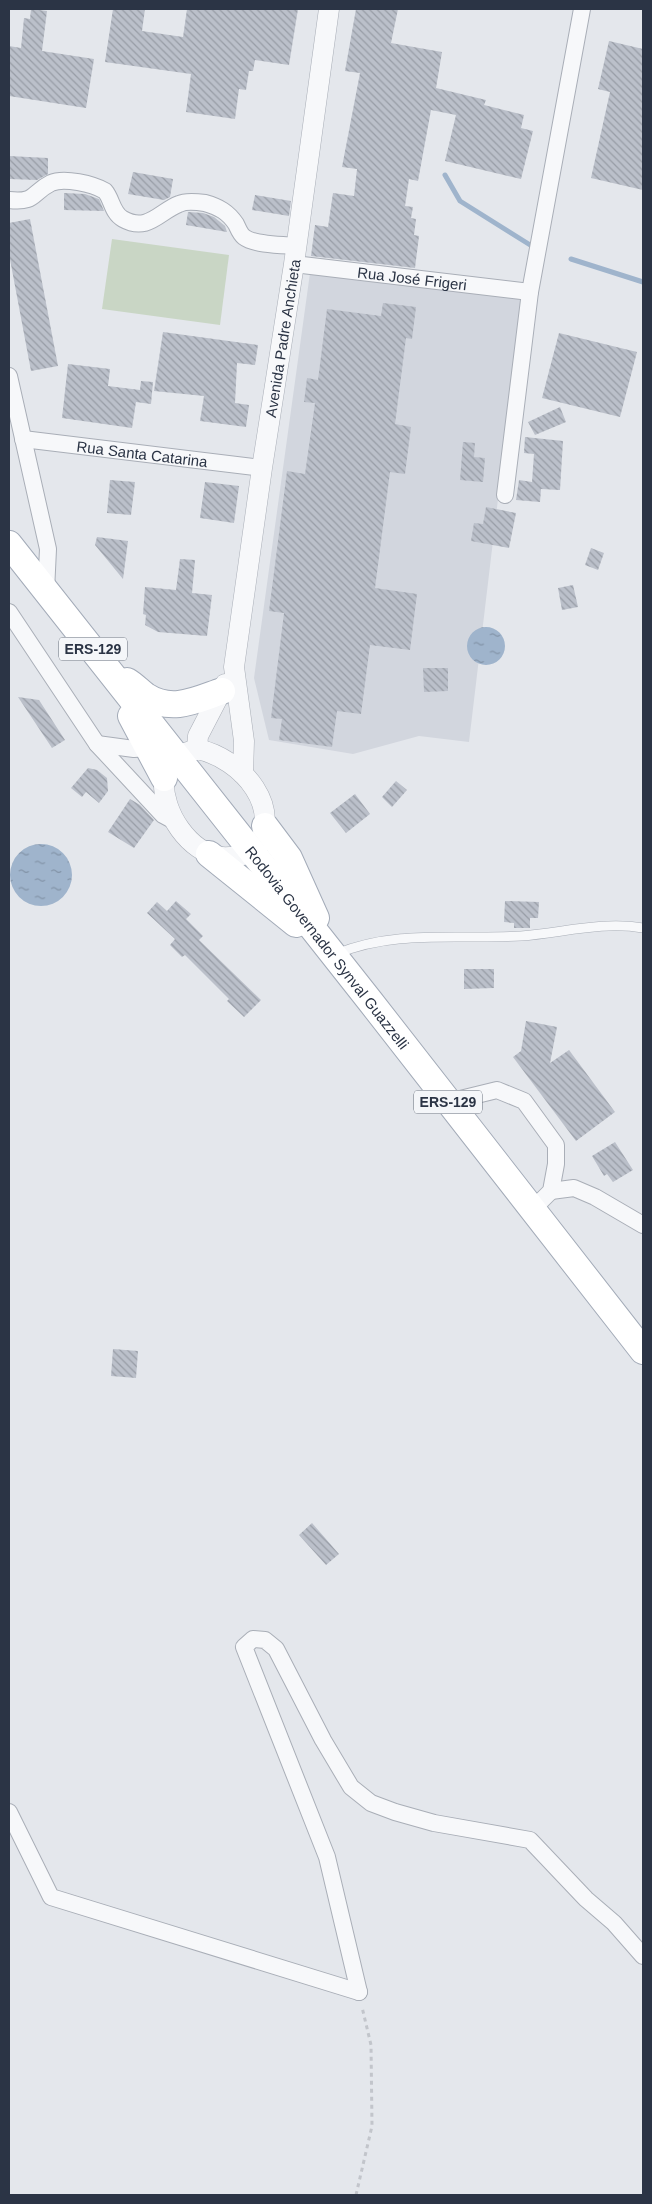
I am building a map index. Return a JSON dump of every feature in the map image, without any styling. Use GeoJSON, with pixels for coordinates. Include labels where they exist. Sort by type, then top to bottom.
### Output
{"type":"FeatureCollection","features":[{"type":"Feature","properties":{"kind":"main road","name":"Rodovia Governador Synval Guazzelli"},"geometry":{"type":"LineString","coordinates":[[9,544],[334,955],[532,1210],[638,1340]]}},
{"type":"Feature","properties":{"kind":"main road"},"geometry":{"type":"LineString","coordinates":[[114,676],[131,683],[147,696],[166,704],[179,705],[222,691]]}},
{"type":"Feature","properties":{"kind":"main road"},"geometry":{"type":"LineString","coordinates":[[114,676],[126,709],[146,748],[179,761]]}},
{"type":"Feature","properties":{"kind":"main road"},"geometry":{"type":"LineString","coordinates":[[265,826],[289,858],[334,955]]}},
{"type":"Feature","properties":{"kind":"main road"},"geometry":{"type":"LineString","coordinates":[[208,854],[334,955]]}},
{"type":"Feature","properties":{"kind":"street","name":"Avenida Padre Anchieta"},"geometry":{"type":"LineString","coordinates":[[243,774],[244,741],[234,667],[295,255],[329,9]]}},
{"type":"Feature","properties":{"kind":"street"},"geometry":{"type":"LineString","coordinates":[[505,495],[530,292],[582,9]]}},
{"type":"Feature","properties":{"kind":"street","name":"Rua José Frigeri"},"geometry":{"type":"LineString","coordinates":[[9,200],[28,200],[51,183],[61,181],[76,182],[105,191],[114,209],[123,219],[135,222],[147,222],[159,218],[168,209],[181,203],[203,203],[220,208],[230,215],[243,236],[250,240],[295,255],[530,292]]}},
{"type":"Feature","properties":{"kind":"street"},"geometry":{"type":"LineString","coordinates":[[9,376],[48,549],[46,591]]}},
{"type":"Feature","properties":{"kind":"street","name":"Rua Santa Catarina"},"geometry":{"type":"LineString","coordinates":[[23,439],[262,468]]}},
{"type":"Feature","properties":{"kind":"street"},"geometry":{"type":"LineString","coordinates":[[9,612],[97,744],[163,815],[176,822]]}},
{"type":"Feature","properties":{"kind":"street","name":"Avenida Padre Anchieta"},"geometry":{"type":"LineString","coordinates":[[179,761],[198,736],[234,667]]}},
{"type":"Feature","properties":{"kind":"street"},"geometry":{"type":"LineString","coordinates":[[97,744],[134,749],[146,748]]}},
{"type":"Feature","properties":{"kind":"street"},"geometry":{"type":"LineString","coordinates":[[213,752],[243,774],[257,791],[262,802],[265,826],[262,842],[253,853],[223,857],[208,854],[194,844],[176,822],[164,795],[179,761],[213,752]]}},
{"type":"Feature","properties":{"kind":"street"},"geometry":{"type":"LineString","coordinates":[[448,1102],[497,1090],[524,1101],[556,1145],[556,1164],[551,1191],[532,1210]]}},
{"type":"Feature","properties":{"kind":"street"},"geometry":{"type":"LineString","coordinates":[[551,1191],[574,1188],[595,1197],[643,1224]]}},
{"type":"Feature","properties":{"kind":"street"},"geometry":{"type":"LineString","coordinates":[[358,1992],[327,1857],[244,1647],[254,1639],[265,1640],[276,1649],[322,1740],[351,1787],[371,1803],[434,1823],[530,1840],[586,1899],[614,1923],[643,1956]]}},
{"type":"Feature","properties":{"kind":"street"},"geometry":{"type":"LineString","coordinates":[[9,1812],[51,1897],[358,1992]]}},
{"type":"Feature","properties":{"kind":"lane"},"geometry":{"type":"LineString","coordinates":[[334,955],[357,945],[396,938],[521,936],[581,928],[619,926],[643,928]]}},
{"type":"Feature","properties":{"kind":"path"},"geometry":{"type":"LineString","coordinates":[[356,2195],[372,2126],[371,2045],[358,1992]]}},
{"type":"Feature","properties":{"kind":"shaded area"},"geometry":{"type":"Polygon","coordinates":[[[310,273],[522,298],[469,742],[419,736],[353,754],[269,740],[254,678],[310,273]]]}},
{"type":"Feature","properties":{"kind":"green space"},"geometry":{"type":"Polygon","coordinates":[[[112,239],[229,255],[220,325],[102,309],[112,239]]]}},
{"type":"Feature","properties":{"kind":"water"},"geometry":{"type":"Polygon","coordinates":[[[486,627],[499,633],[505,646],[499,659],[486,665],[473,659],[467,646],[473,633],[486,627]]]}},
{"type":"Feature","properties":{"kind":"water"},"geometry":{"type":"Polygon","coordinates":[[[41,844],[53,846],[63,853],[70,863],[72,875],[70,887],[63,897],[53,904],[41,906],[29,904],[19,897],[12,887],[10,875],[12,863],[19,853],[29,846],[41,844]]]}},
{"type":"Feature","properties":{"kind":"building"},"geometry":{"type":"Polygon","coordinates":[[[31,9],[47,11],[42,51],[94,59],[86,108],[9,96],[9,46],[21,48],[24,18],[30,19],[31,9]]]}},
{"type":"Feature","properties":{"kind":"building"},"geometry":{"type":"Polygon","coordinates":[[[113,9],[145,9],[142,31],[183,37],[187,9],[298,9],[289,65],[255,60],[253,71],[249,71],[246,90],[239,89],[235,119],[186,112],[191,74],[105,62],[113,9]]]}},
{"type":"Feature","properties":{"kind":"building"},"geometry":{"type":"Polygon","coordinates":[[[356,9],[398,9],[391,43],[442,52],[436,88],[486,100],[484,105],[524,115],[521,128],[533,131],[521,179],[445,161],[456,115],[431,110],[418,181],[409,179],[405,206],[413,207],[411,218],[416,219],[414,235],[419,236],[415,268],[311,256],[315,225],[328,227],[333,193],[354,196],[357,169],[342,167],[360,73],[345,71],[356,9]]]}},
{"type":"Feature","properties":{"kind":"building"},"geometry":{"type":"Polygon","coordinates":[[[609,41],[643,49],[643,190],[591,178],[610,92],[598,89],[609,41]]]}},
{"type":"Feature","properties":{"kind":"building"},"geometry":{"type":"Polygon","coordinates":[[[9,156],[48,158],[48,174],[37,180],[9,179],[9,156]]]}},
{"type":"Feature","properties":{"kind":"building"},"geometry":{"type":"Polygon","coordinates":[[[133,172],[173,179],[170,197],[164,200],[128,194],[133,172]]]}},
{"type":"Feature","properties":{"kind":"building"},"geometry":{"type":"Polygon","coordinates":[[[64,193],[85,194],[99,199],[104,211],[64,210],[64,193]]]}},
{"type":"Feature","properties":{"kind":"building"},"geometry":{"type":"Polygon","coordinates":[[[255,195],[291,201],[289,216],[252,210],[255,195]]]}},
{"type":"Feature","properties":{"kind":"building"},"geometry":{"type":"Polygon","coordinates":[[[188,212],[203,213],[214,217],[225,226],[227,232],[186,225],[188,212]]]}},
{"type":"Feature","properties":{"kind":"building"},"geometry":{"type":"Polygon","coordinates":[[[30,219],[58,366],[31,371],[9,254],[9,223],[30,219]]]}},
{"type":"Feature","properties":{"kind":"building"},"geometry":{"type":"Polygon","coordinates":[[[383,303],[416,307],[412,339],[406,338],[395,424],[411,427],[405,474],[390,472],[375,588],[417,594],[410,650],[370,645],[361,714],[337,711],[332,747],[279,740],[282,719],[271,718],[284,613],[269,611],[287,471],[305,474],[315,403],[304,402],[307,378],[318,380],[327,309],[381,316],[383,303]]]}},
{"type":"Feature","properties":{"kind":"building"},"geometry":{"type":"Polygon","coordinates":[[[163,332],[258,345],[255,365],[237,363],[235,403],[249,405],[246,427],[200,421],[204,396],[154,391],[163,332]]]}},
{"type":"Feature","properties":{"kind":"building"},"geometry":{"type":"Polygon","coordinates":[[[559,333],[637,352],[620,417],[542,398],[559,333]]]}},
{"type":"Feature","properties":{"kind":"building"},"geometry":{"type":"Polygon","coordinates":[[[68,364],[110,369],[108,386],[140,390],[141,381],[153,382],[151,404],[136,402],[132,428],[62,418],[68,364]]]}},
{"type":"Feature","properties":{"kind":"building"},"geometry":{"type":"Polygon","coordinates":[[[560,407],[566,422],[535,435],[528,422],[560,407]]]}},
{"type":"Feature","properties":{"kind":"building"},"geometry":{"type":"Polygon","coordinates":[[[525,437],[563,441],[560,490],[541,489],[540,502],[516,500],[519,480],[532,482],[534,454],[524,453],[525,437]]]}},
{"type":"Feature","properties":{"kind":"building"},"geometry":{"type":"Polygon","coordinates":[[[463,442],[475,443],[474,457],[485,458],[483,482],[460,480],[463,442]]]}},
{"type":"Feature","properties":{"kind":"building"},"geometry":{"type":"Polygon","coordinates":[[[110,480],[135,482],[131,515],[107,513],[110,480]]]}},
{"type":"Feature","properties":{"kind":"building"},"geometry":{"type":"Polygon","coordinates":[[[205,482],[239,486],[234,523],[200,518],[205,482]]]}},
{"type":"Feature","properties":{"kind":"building"},"geometry":{"type":"Polygon","coordinates":[[[486,507],[516,513],[509,548],[471,541],[474,523],[483,524],[486,507]]]}},
{"type":"Feature","properties":{"kind":"building"},"geometry":{"type":"Polygon","coordinates":[[[97,537],[128,541],[123,579],[95,545],[97,537]]]}},
{"type":"Feature","properties":{"kind":"building"},"geometry":{"type":"Polygon","coordinates":[[[591,548],[604,553],[598,570],[585,565],[591,548]]]}},
{"type":"Feature","properties":{"kind":"building"},"geometry":{"type":"Polygon","coordinates":[[[180,559],[195,560],[192,593],[212,595],[207,636],[158,632],[145,625],[146,615],[143,614],[145,587],[176,590],[180,559]]]}},
{"type":"Feature","properties":{"kind":"building"},"geometry":{"type":"Polygon","coordinates":[[[573,585],[578,607],[562,610],[558,588],[573,585]]]}},
{"type":"Feature","properties":{"kind":"building"},"geometry":{"type":"Polygon","coordinates":[[[423,668],[448,668],[448,691],[424,692],[423,668]]]}},
{"type":"Feature","properties":{"kind":"building"},"geometry":{"type":"Polygon","coordinates":[[[18,697],[39,700],[65,740],[52,748],[18,697]]]}},
{"type":"Feature","properties":{"kind":"building"},"geometry":{"type":"Polygon","coordinates":[[[88,768],[97,770],[107,778],[108,791],[99,803],[86,792],[82,797],[71,788],[88,768]]]}},
{"type":"Feature","properties":{"kind":"building"},"geometry":{"type":"Polygon","coordinates":[[[396,781],[407,790],[392,807],[382,797],[396,781]]]}},
{"type":"Feature","properties":{"kind":"building"},"geometry":{"type":"Polygon","coordinates":[[[355,794],[370,814],[346,833],[330,813],[355,794]]]}},
{"type":"Feature","properties":{"kind":"building"},"geometry":{"type":"Polygon","coordinates":[[[130,799],[140,805],[154,820],[134,848],[108,832],[130,799]]]}},
{"type":"Feature","properties":{"kind":"building"},"geometry":{"type":"Polygon","coordinates":[[[176,901],[191,914],[186,919],[203,936],[199,940],[261,1000],[244,1017],[227,1001],[229,999],[185,955],[182,957],[170,945],[175,939],[147,913],[157,902],[167,911],[176,901]]]}},
{"type":"Feature","properties":{"kind":"building"},"geometry":{"type":"Polygon","coordinates":[[[505,901],[539,902],[538,918],[530,918],[530,928],[514,928],[514,923],[504,922],[505,901]]]}},
{"type":"Feature","properties":{"kind":"building"},"geometry":{"type":"Polygon","coordinates":[[[464,969],[494,969],[494,988],[464,989],[464,969]]]}},
{"type":"Feature","properties":{"kind":"building"},"geometry":{"type":"Polygon","coordinates":[[[526,1021],[557,1027],[550,1063],[569,1050],[615,1112],[576,1141],[513,1057],[521,1051],[526,1021]]]}},
{"type":"Feature","properties":{"kind":"building"},"geometry":{"type":"Polygon","coordinates":[[[615,1142],[633,1170],[613,1182],[607,1174],[604,1176],[592,1156],[615,1142]]]}},
{"type":"Feature","properties":{"kind":"building"},"geometry":{"type":"Polygon","coordinates":[[[113,1349],[138,1351],[136,1378],[111,1376],[113,1349]]]}},
{"type":"Feature","properties":{"kind":"building"},"geometry":{"type":"Polygon","coordinates":[[[312,1523],[339,1554],[326,1565],[299,1535],[312,1523]]]}},
{"type":"Feature","properties":{"kind":"waterway"},"geometry":{"type":"LineString","coordinates":[[445,175],[460,201],[535,248]]}},
{"type":"Feature","properties":{"kind":"waterway"},"geometry":{"type":"LineString","coordinates":[[571,259],[643,282]]}}]}
